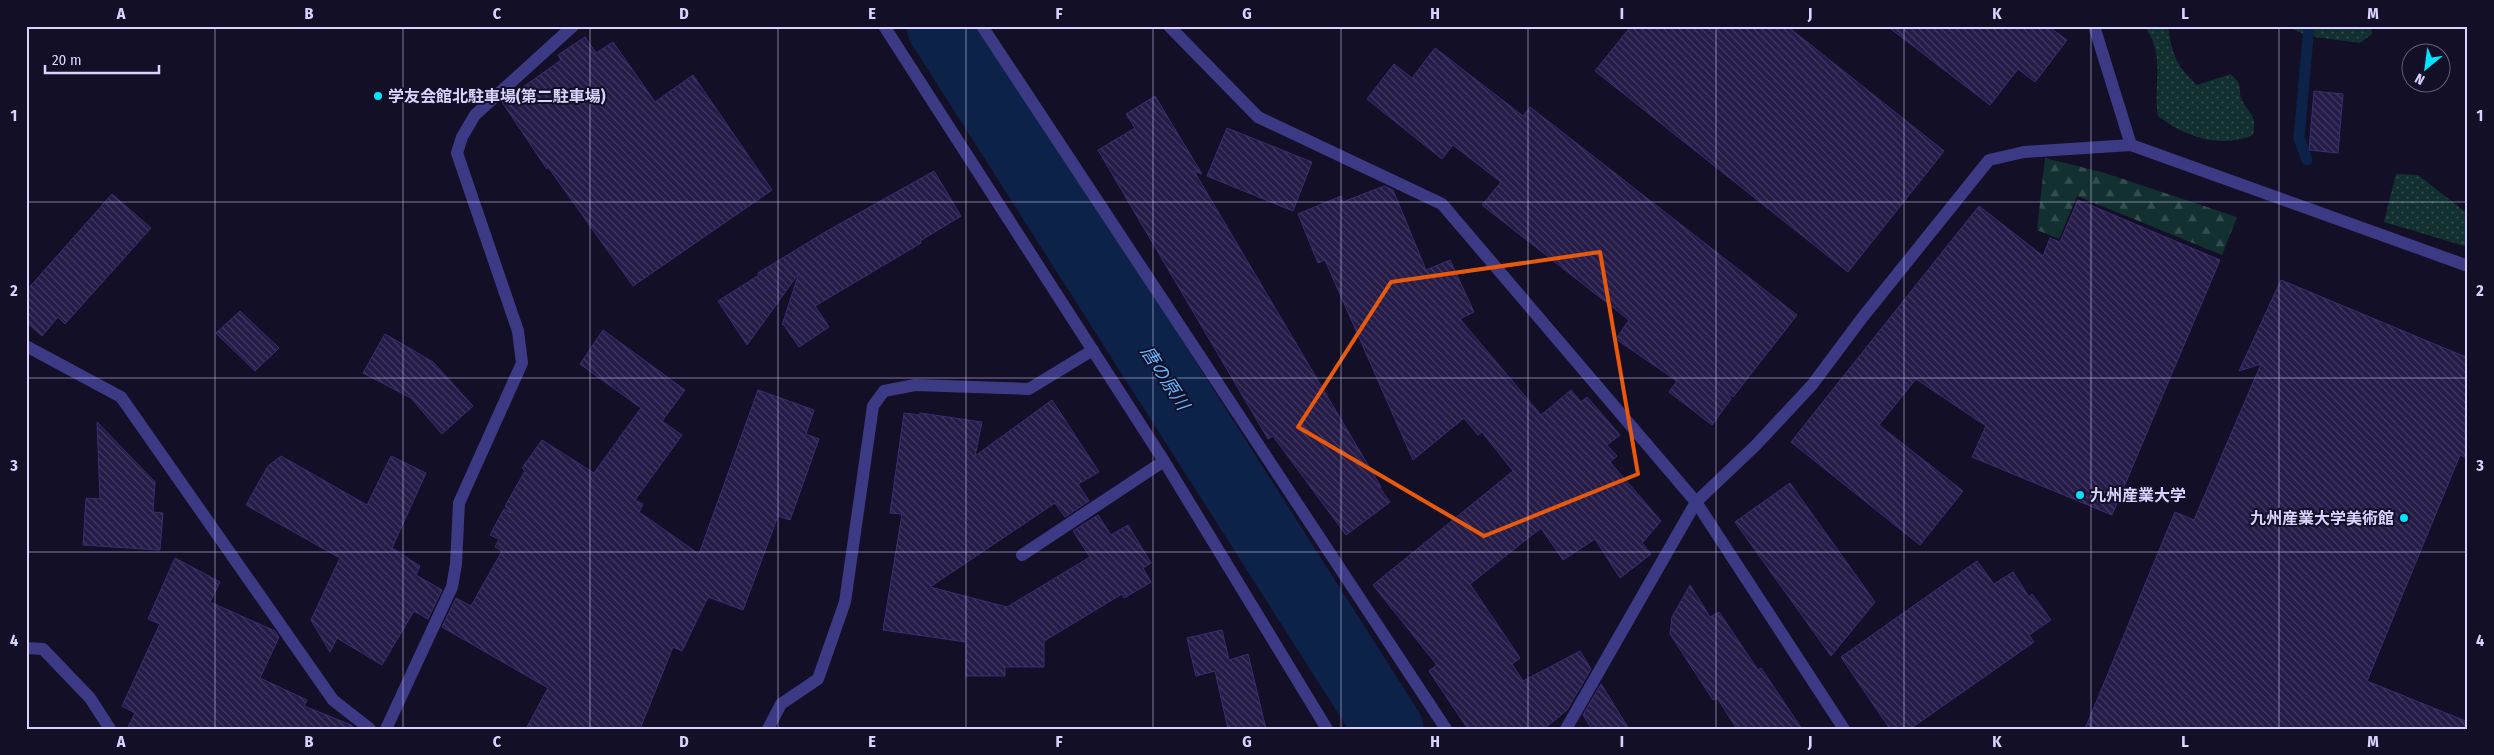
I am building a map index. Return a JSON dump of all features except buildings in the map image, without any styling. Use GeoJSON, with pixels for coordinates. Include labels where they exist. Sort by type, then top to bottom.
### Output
{"type":"FeatureCollection","features":[{"type":"Feature","properties":{"kind":"street"},"geometry":{"type":"LineString","coordinates":[[386,729],[452,587],[456,564],[459,503],[522,363],[518,331],[457,153],[462,137],[474,115],[573,26]]}},
{"type":"Feature","properties":{"kind":"street"},"geometry":{"type":"LineString","coordinates":[[884,26],[1164,461],[1327,729]]}},
{"type":"Feature","properties":{"kind":"street"},"geometry":{"type":"LineString","coordinates":[[982,26],[1446,729]]}},
{"type":"Feature","properties":{"kind":"street"},"geometry":{"type":"LineString","coordinates":[[1169,26],[1258,117],[1442,204],[1696,502],[1844,729]]}},
{"type":"Feature","properties":{"kind":"street"},"geometry":{"type":"LineString","coordinates":[[2094,26],[2132,145]]}},
{"type":"Feature","properties":{"kind":"street"},"geometry":{"type":"LineString","coordinates":[[1566,729],[1696,502],[1756,445],[1812,385],[1862,318],[1989,160],[2024,152],[2132,145],[2468,266]]}},
{"type":"Feature","properties":{"kind":"street"},"geometry":{"type":"LineString","coordinates":[[26,346],[121,397],[333,700],[370,729]]}},
{"type":"Feature","properties":{"kind":"street"},"geometry":{"type":"LineString","coordinates":[[768,729],[781,704],[818,679],[845,602],[873,406],[884,391],[916,385],[1029,389],[1093,350]]}},
{"type":"Feature","properties":{"kind":"street"},"geometry":{"type":"LineString","coordinates":[[1022,555],[1164,461]]}},
{"type":"Feature","properties":{"kind":"street"},"geometry":{"type":"LineString","coordinates":[[26,648],[42,649],[90,698],[110,729]]}},
{"type":"Feature","properties":{"kind":"highlighted area"},"geometry":{"type":"Polygon","coordinates":[[[1600,252],[1638,474],[1484,536],[1298,427],[1391,282],[1600,252]]]}},
{"type":"Feature","properties":{"kind":"green space"},"geometry":{"type":"Polygon","coordinates":[[[2144,26],[2168,26],[2171,45],[2176,59],[2197,85],[2231,74],[2236,79],[2240,86],[2241,98],[2254,120],[2253,135],[2228,141],[2203,139],[2180,130],[2158,116],[2157,58],[2151,36],[2144,26]]]}},
{"type":"Feature","properties":{"kind":"green space"},"geometry":{"type":"Polygon","coordinates":[[[2286,26],[2371,26],[2372,34],[2360,43],[2308,36],[2286,26]]]}},
{"type":"Feature","properties":{"kind":"green space"},"geometry":{"type":"Polygon","coordinates":[[[2045,158],[2105,173],[2237,217],[2222,255],[2077,196],[2059,239],[2037,230],[2045,158]]]}},
{"type":"Feature","properties":{"kind":"green space"},"geometry":{"type":"Polygon","coordinates":[[[2396,174],[2418,175],[2468,214],[2468,247],[2384,222],[2396,174]]]}},
{"type":"Feature","properties":{"kind":"waterway","name":"唐の原川"},"geometry":{"type":"LineString","coordinates":[[941,26],[1389,729]]}},
{"type":"Feature","properties":{"kind":"waterway"},"geometry":{"type":"LineString","coordinates":[[2307,160],[2299,138],[2309,26]]}},
{"type":"Feature","properties":{"kind":"place","name":"学友会館北駐車場(第二駐車場)"},"geometry":{"type":"Point","coordinates":[378,96]}},
{"type":"Feature","properties":{"kind":"place","name":"九州産業大学"},"geometry":{"type":"Point","coordinates":[2080,495]}},
{"type":"Feature","properties":{"kind":"place","name":"九州産業大学美術館"},"geometry":{"type":"Point","coordinates":[2404,518]}}]}
